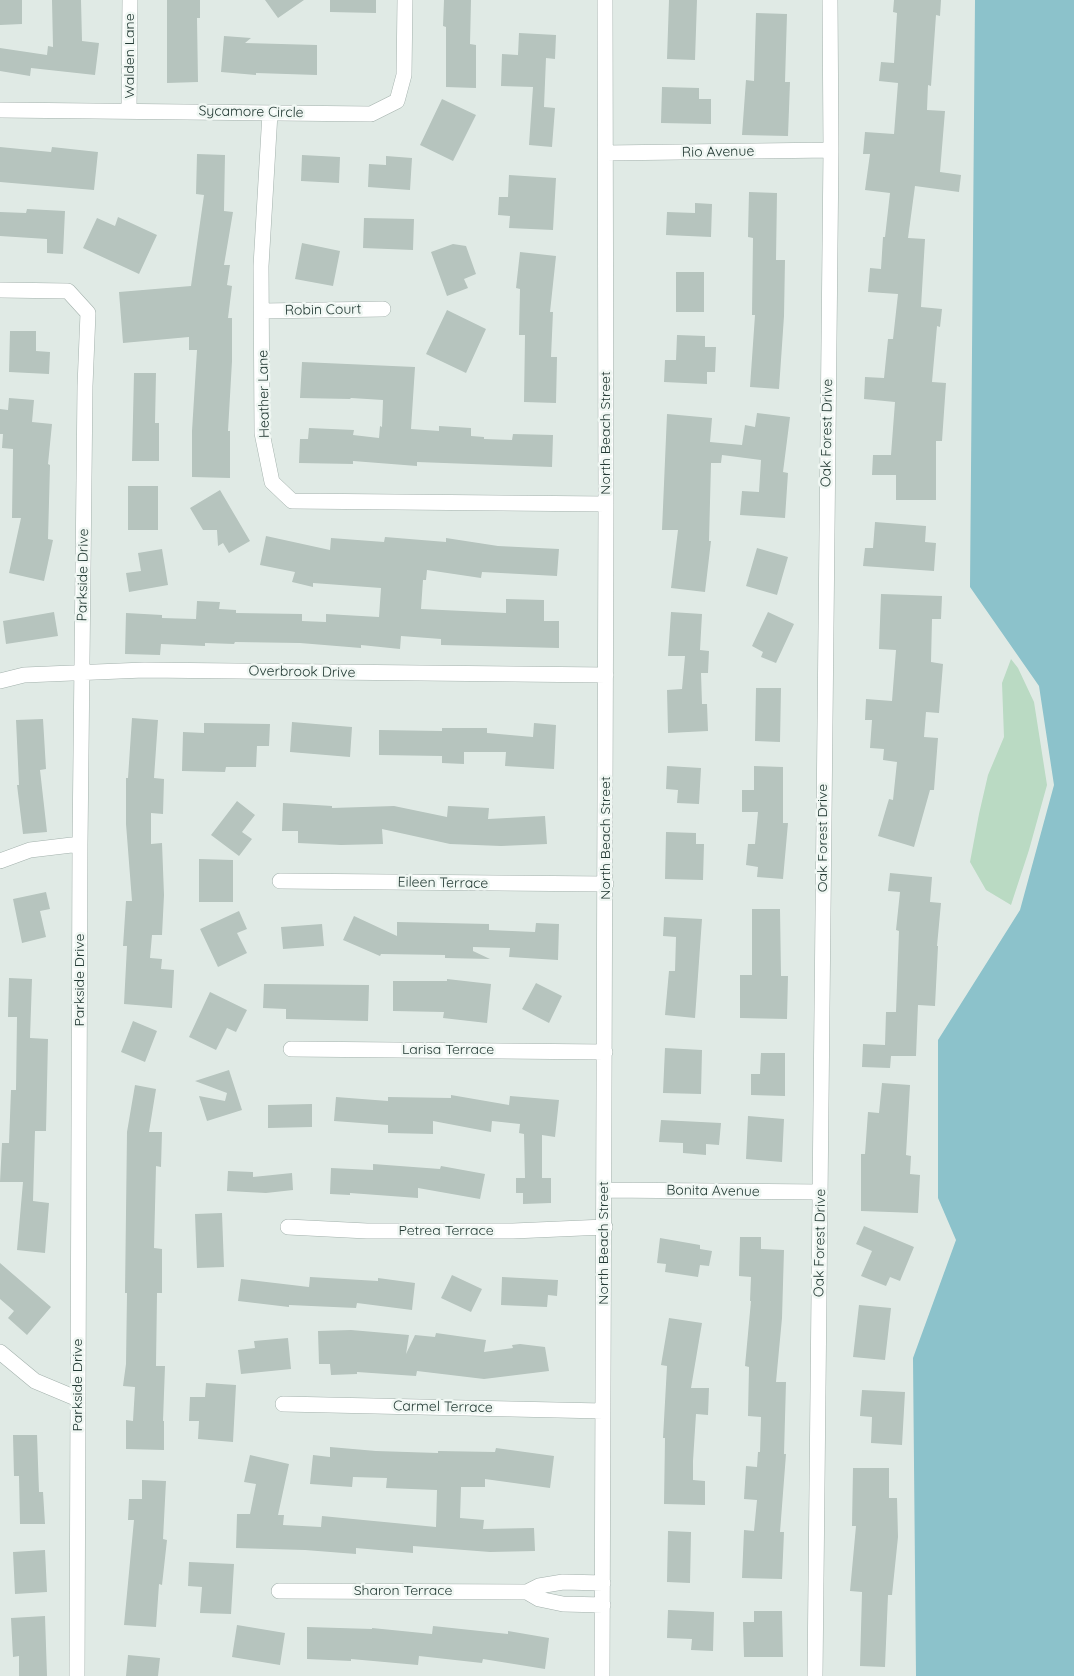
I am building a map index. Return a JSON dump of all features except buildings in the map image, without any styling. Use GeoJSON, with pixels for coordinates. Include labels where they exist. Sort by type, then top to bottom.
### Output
{"type":"FeatureCollection","features":[{"type":"Feature","properties":{"kind":"street","name":"Walden Lane"},"geometry":{"type":"LineString","coordinates":[[129,111],[130,0]]}},
{"type":"Feature","properties":{"kind":"street","name":"Sycamore Circle"},"geometry":{"type":"LineString","coordinates":[[0,110],[371,114],[397,101],[404,75],[405,0]]}},
{"type":"Feature","properties":{"kind":"street","name":"North Beach Street"},"geometry":{"type":"LineString","coordinates":[[602,1676],[606,884],[605,0]]}},
{"type":"Feature","properties":{"kind":"street","name":"Oak Forest Drive"},"geometry":{"type":"LineString","coordinates":[[815,1676],[831,150],[830,0]]}},
{"type":"Feature","properties":{"kind":"street","name":"Heather Lane"},"geometry":{"type":"LineString","coordinates":[[270,113],[261,266],[262,433],[272,482],[292,501],[606,504]]}},
{"type":"Feature","properties":{"kind":"street","name":"Rio Avenue"},"geometry":{"type":"LineString","coordinates":[[606,153],[831,150]]}},
{"type":"Feature","properties":{"kind":"street","name":"Parkside Drive"},"geometry":{"type":"LineString","coordinates":[[0,290],[68,291],[88,313],[85,386],[80,844],[77,1676]]}},
{"type":"Feature","properties":{"kind":"street","name":"Robin Court"},"geometry":{"type":"LineString","coordinates":[[262,311],[383,309]]}},
{"type":"Feature","properties":{"kind":"street","name":"Overbrook Drive"},"geometry":{"type":"LineString","coordinates":[[0,680],[24,675],[144,670],[606,675]]}},
{"type":"Feature","properties":{"kind":"street"},"geometry":{"type":"LineString","coordinates":[[0,861],[30,850],[80,844]]}},
{"type":"Feature","properties":{"kind":"street","name":"Eileen Terrace"},"geometry":{"type":"LineString","coordinates":[[280,881],[606,884]]}},
{"type":"Feature","properties":{"kind":"street","name":"Larisa Terrace"},"geometry":{"type":"LineString","coordinates":[[291,1049],[605,1052]]}},
{"type":"Feature","properties":{"kind":"street","name":"Bonita Avenue"},"geometry":{"type":"LineString","coordinates":[[605,1190],[820,1192]]}},
{"type":"Feature","properties":{"kind":"street","name":"Petrea Terrace"},"geometry":{"type":"LineString","coordinates":[[288,1227],[396,1231],[513,1231],[605,1226]]}},
{"type":"Feature","properties":{"kind":"street"},"geometry":{"type":"LineString","coordinates":[[0,1352],[35,1381],[78,1399]]}},
{"type":"Feature","properties":{"kind":"street","name":"Carmel Terrace"},"geometry":{"type":"LineString","coordinates":[[283,1404],[603,1411]]}},
{"type":"Feature","properties":{"kind":"street","name":"Sharon Terrace"},"geometry":{"type":"LineString","coordinates":[[279,1591],[527,1592],[539,1586],[563,1582],[603,1583]]}},
{"type":"Feature","properties":{"kind":"street","name":"Sharon Terrace"},"geometry":{"type":"LineString","coordinates":[[527,1592],[539,1599],[563,1604],[603,1605]]}},
{"type":"Feature","properties":{"kind":"green space"},"geometry":{"type":"Polygon","coordinates":[[[1011,659],[1018,668],[1034,702],[1047,785],[1011,905],[986,890],[970,862],[988,775],[1004,737],[1002,683],[1011,659]]]}},
{"type":"Feature","properties":{"kind":"water"},"geometry":{"type":"Polygon","coordinates":[[[975,0],[1074,0],[1074,1676],[916,1676],[913,1358],[956,1240],[938,1198],[938,1040],[1020,910],[1054,785],[1039,686],[970,587],[975,0]]]}}]}
